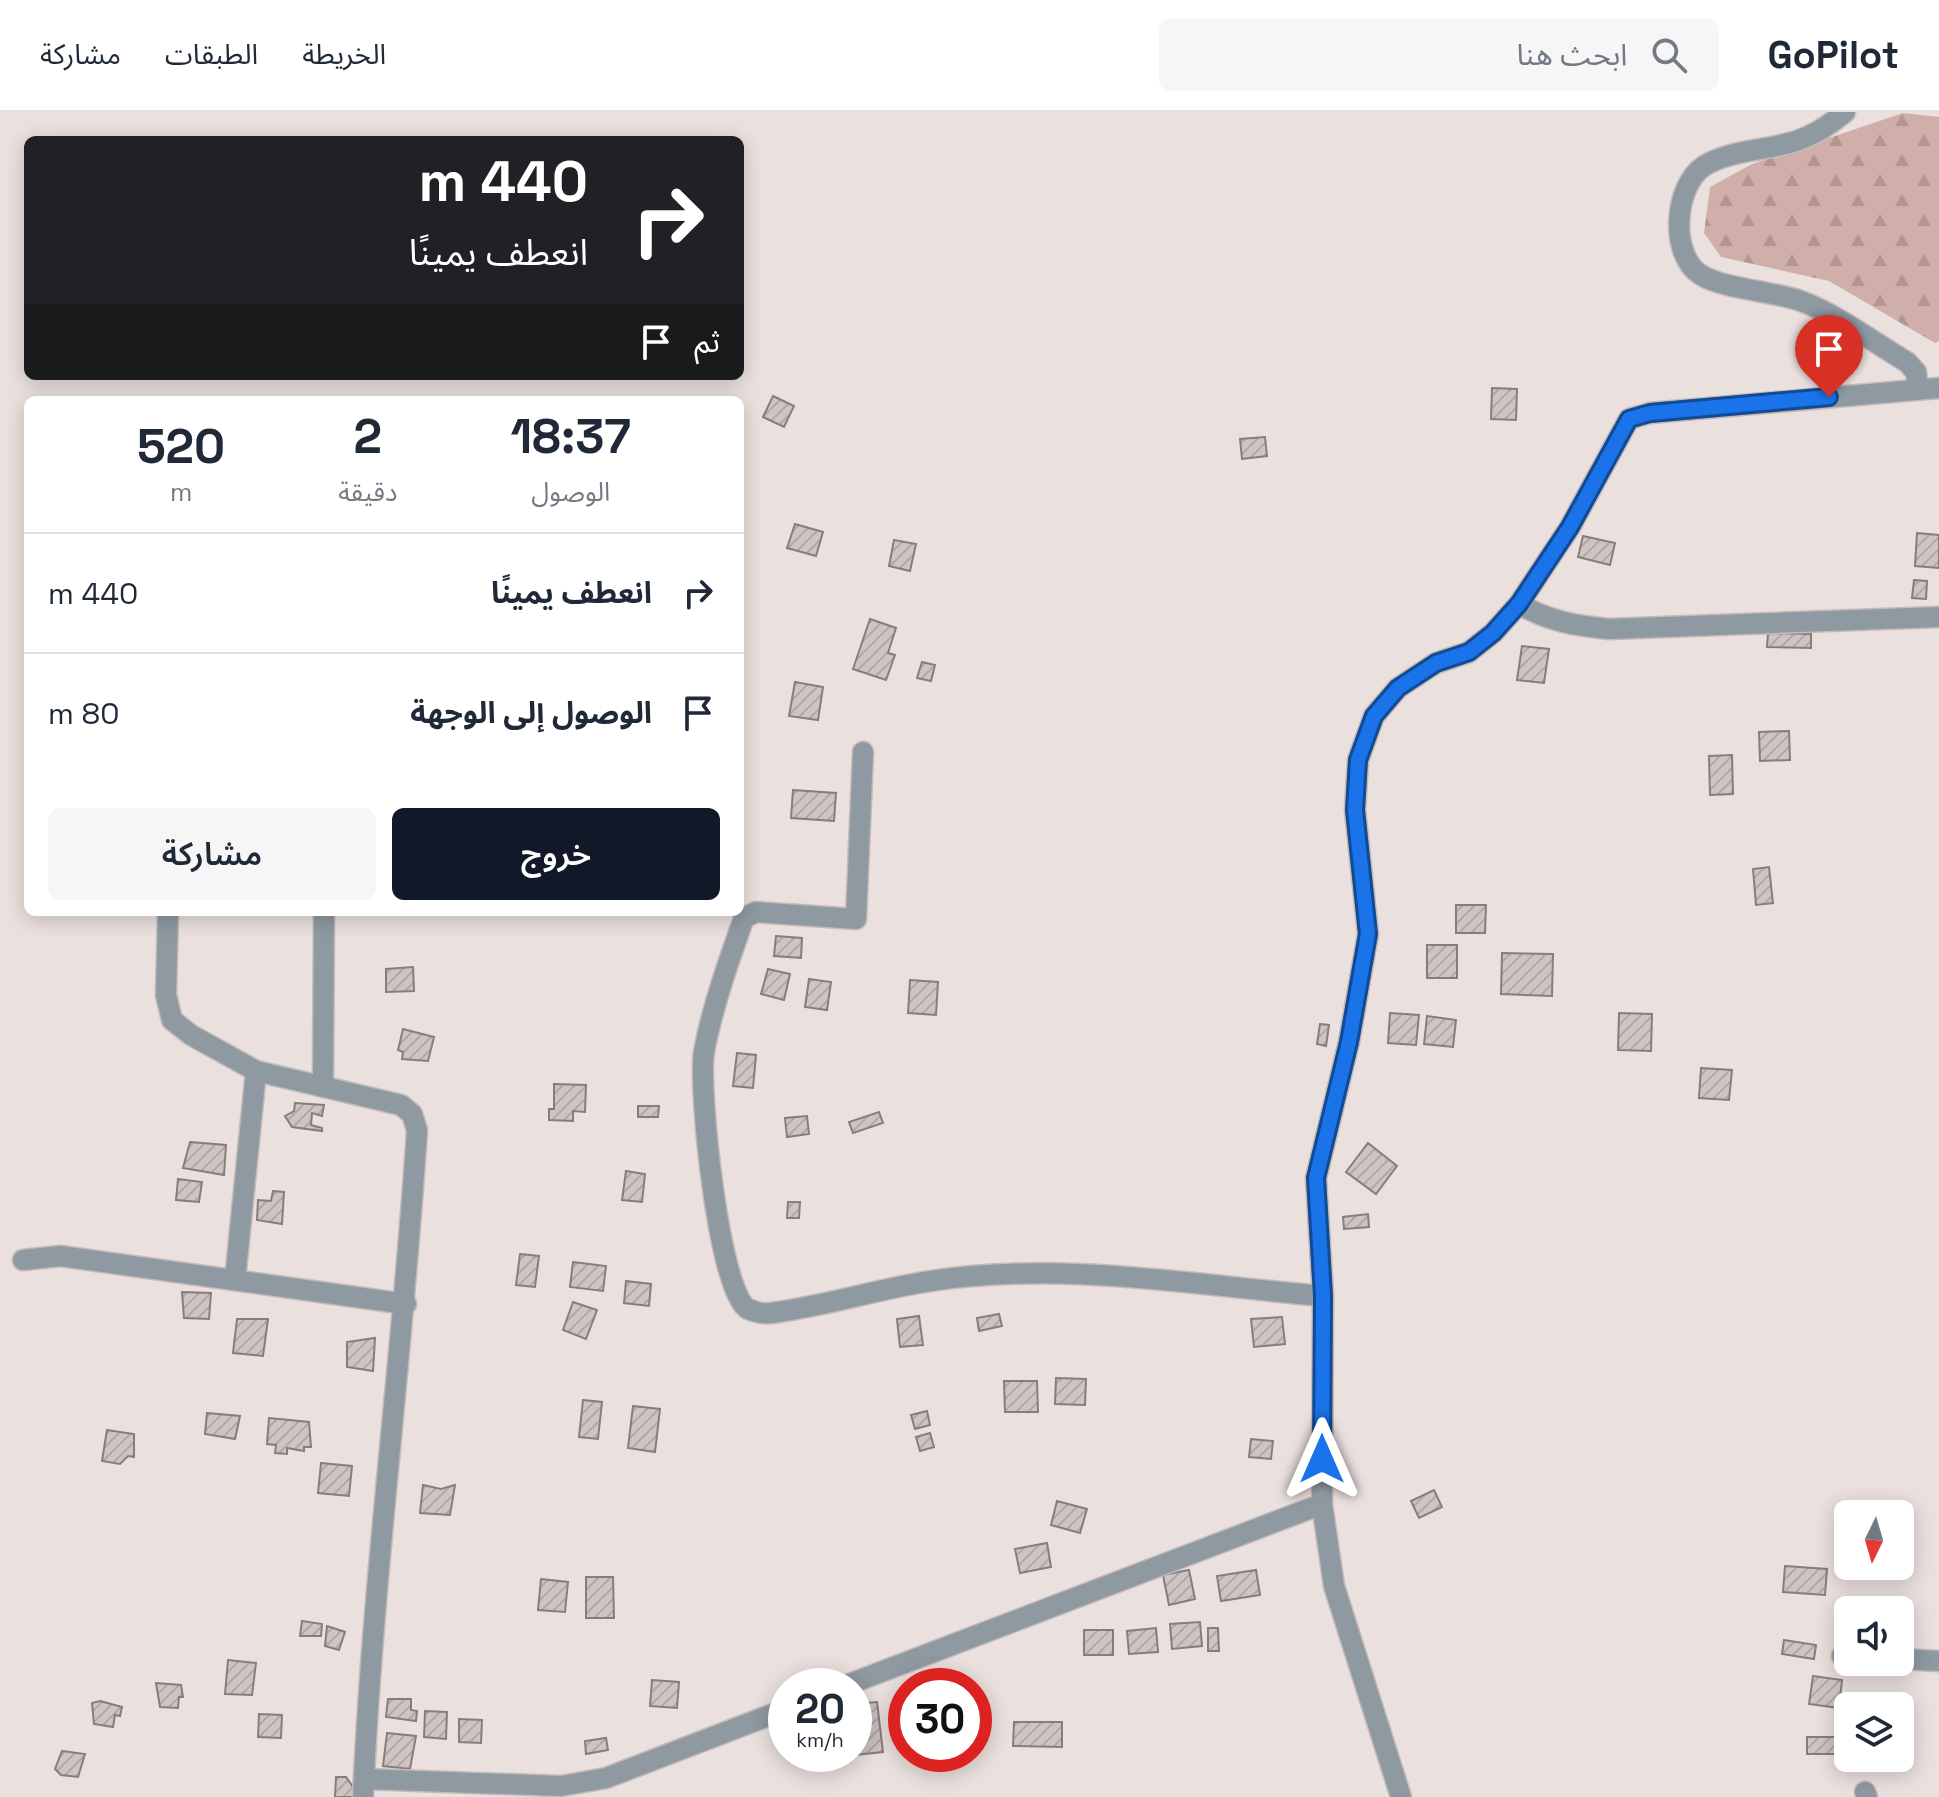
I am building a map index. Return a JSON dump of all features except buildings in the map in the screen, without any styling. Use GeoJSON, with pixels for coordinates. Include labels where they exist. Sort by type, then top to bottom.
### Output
{"type":"FeatureCollection","features":[{"type":"Feature","properties":{"kind":"street"},"geometry":{"type":"LineString","coordinates":[[1845,112],[1827,127],[1799,140],[1731,156],[1704,166],[1690,182],[1682,206],[1680,231],[1684,257],[1700,274],[1805,303],[1907,362],[1933,387]]}},
{"type":"Feature","properties":{"kind":"street"},"geometry":{"type":"LineString","coordinates":[[1401,1797],[1334,1586],[1322,1504],[1323,1296],[1316,1178],[1349,1042],[1368,934],[1355,810],[1358,760],[1374,716],[1398,688],[1436,663],[1469,652],[1493,633],[1519,604],[1570,527],[1629,419],[1650,413],[1933,387]]}},
{"type":"Feature","properties":{"kind":"street"},"geometry":{"type":"LineString","coordinates":[[1519,604],[1541,617],[1575,626],[1609,629],[1939,617]]}},
{"type":"Feature","properties":{"kind":"street"},"geometry":{"type":"LineString","coordinates":[[863,752],[856,919],[756,912],[744,918],[704,1053],[703,1086],[719,1240],[737,1297],[744,1307],[768,1314],[891,1288],[1001,1274],[1073,1274],[1323,1296]]}},
{"type":"Feature","properties":{"kind":"street"},"geometry":{"type":"LineString","coordinates":[[168,916],[166,995],[172,1020],[256,1071],[389,1100],[412,1114],[417,1130],[406,1304],[378,1563],[364,1788],[580,1784],[606,1778],[768,1716]]}},
{"type":"Feature","properties":{"kind":"street"},"geometry":{"type":"LineString","coordinates":[[323,1087],[324,916]]}},
{"type":"Feature","properties":{"kind":"street"},"geometry":{"type":"LineString","coordinates":[[235,1280],[256,1071]]}},
{"type":"Feature","properties":{"kind":"street"},"geometry":{"type":"LineString","coordinates":[[23,1260],[60,1256],[406,1304]]}},
{"type":"Feature","properties":{"kind":"street"},"geometry":{"type":"LineString","coordinates":[[872,1675],[1322,1504]]}},
{"type":"Feature","properties":{"kind":"street"},"geometry":{"type":"LineString","coordinates":[[1914,1660],[1939,1661]]}},
{"type":"Feature","properties":{"kind":"green space"},"geometry":{"type":"Polygon","coordinates":[[[1903,113],[1939,117],[1939,341],[1935,343],[1829,281],[1721,257],[1704,233],[1710,187],[1752,164],[1903,113]]]}},
{"type":"Feature","properties":{"kind":"route"},"geometry":{"type":"LineString","coordinates":[[1322,1459],[1323,1296],[1316,1178],[1349,1042],[1368,934],[1355,810],[1358,760],[1374,716],[1398,688],[1436,663],[1469,652],[1493,633],[1519,604],[1570,527],[1629,419],[1650,413],[1829,397]]}}]}
